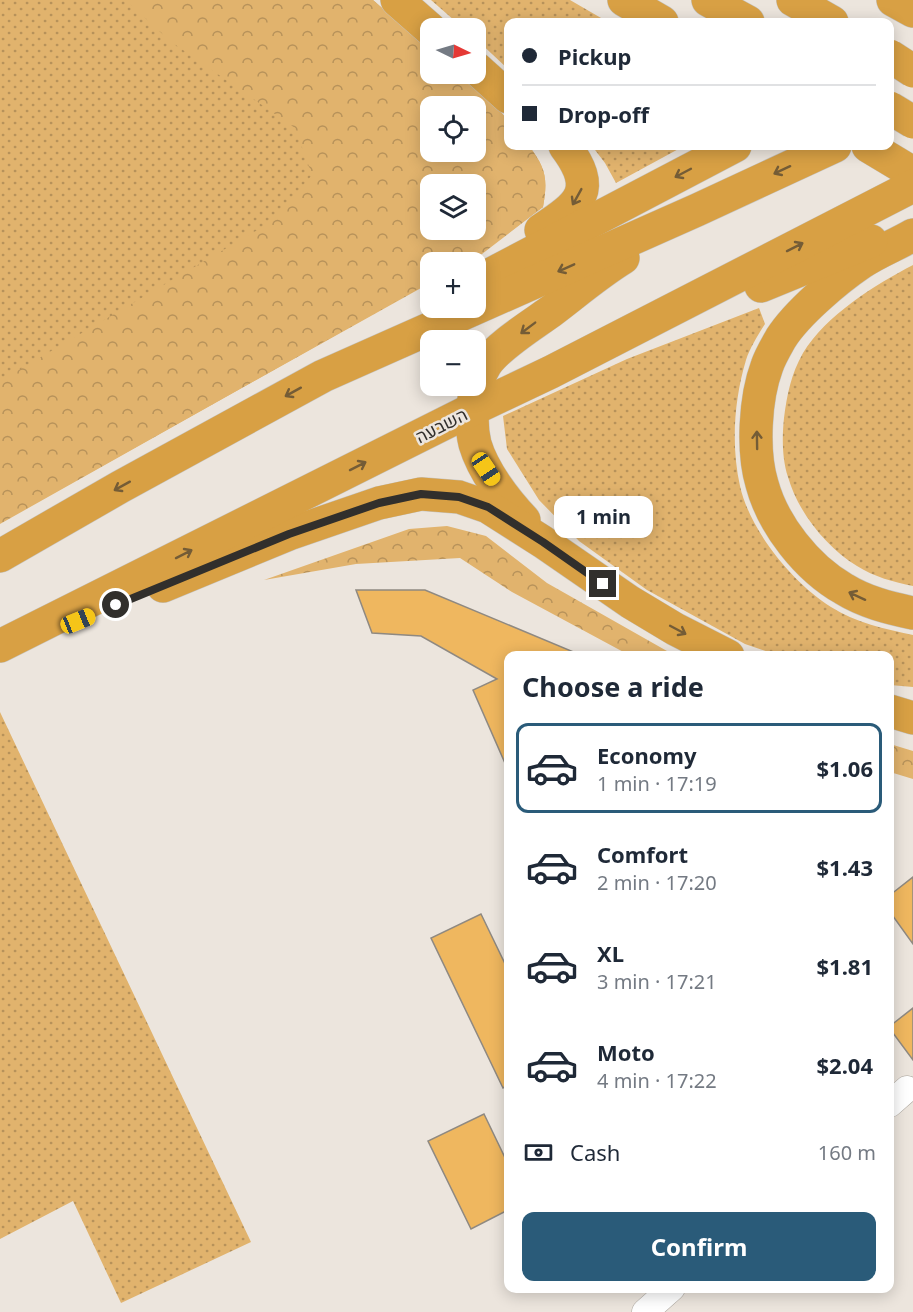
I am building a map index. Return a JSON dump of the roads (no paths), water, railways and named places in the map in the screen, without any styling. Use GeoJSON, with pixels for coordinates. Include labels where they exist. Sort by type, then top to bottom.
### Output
{"type":"FeatureCollection","features":[{"type":"Feature","properties":{"kind":"highway"},"geometry":{"type":"LineString","coordinates":[[397,0],[420,20]]}},
{"type":"Feature","properties":{"kind":"highway"},"geometry":{"type":"LineString","coordinates":[[624,0],[655,18]]}},
{"type":"Feature","properties":{"kind":"highway"},"geometry":{"type":"LineString","coordinates":[[708,0],[740,18]]}},
{"type":"Feature","properties":{"kind":"highway"},"geometry":{"type":"LineString","coordinates":[[793,0],[825,18]]}},
{"type":"Feature","properties":{"kind":"highway"},"geometry":{"type":"LineString","coordinates":[[893,0],[913,11]]}},
{"type":"Feature","properties":{"kind":"highway"},"geometry":{"type":"LineString","coordinates":[[486,77],[504,93]]}},
{"type":"Feature","properties":{"kind":"highway"},"geometry":{"type":"LineString","coordinates":[[894,118],[913,109]]}},
{"type":"Feature","properties":{"kind":"highway"},"geometry":{"type":"LineString","coordinates":[[894,110],[913,122]]}},
{"type":"Feature","properties":{"kind":"highway"},"geometry":{"type":"LineString","coordinates":[[486,266],[570,210],[582,194],[583,177],[578,162],[568,150]]}},
{"type":"Feature","properties":{"kind":"highway"},"geometry":{"type":"LineString","coordinates":[[486,277],[727,150]]}},
{"type":"Feature","properties":{"kind":"highway"},"geometry":{"type":"LineString","coordinates":[[0,556],[120,487],[323,376],[826,150]]}},
{"type":"Feature","properties":{"kind":"highway"},"geometry":{"type":"LineString","coordinates":[[875,150],[913,173]]}},
{"type":"Feature","properties":{"kind":"highway","name":"השבעה"},"geometry":{"type":"LineString","coordinates":[[0,646],[551,372],[913,186]]}},
{"type":"Feature","properties":{"kind":"highway"},"geometry":{"type":"LineString","coordinates":[[543,542],[513,508],[486,469],[475,443],[473,409],[476,383],[487,363],[508,344],[619,260],[697,210]]}},
{"type":"Feature","properties":{"kind":"highway"},"geometry":{"type":"LineString","coordinates":[[551,372],[913,224]]}},
{"type":"Feature","properties":{"kind":"highway"},"geometry":{"type":"LineString","coordinates":[[913,235],[861,262],[827,289],[783,336],[767,366],[760,396],[757,456],[761,483],[770,506],[799,551],[843,589],[869,601],[913,613]]}},
{"type":"Feature","properties":{"kind":"highway"},"geometry":{"type":"LineString","coordinates":[[323,376],[420,311]]}},
{"type":"Feature","properties":{"kind":"highway"},"geometry":{"type":"LineString","coordinates":[[0,653],[289,534],[379,503],[421,494],[459,497],[488,507],[630,602],[718,651]]}},
{"type":"Feature","properties":{"kind":"street"},"geometry":{"type":"LineString","coordinates":[[645,1312],[666,1293]]}}]}
